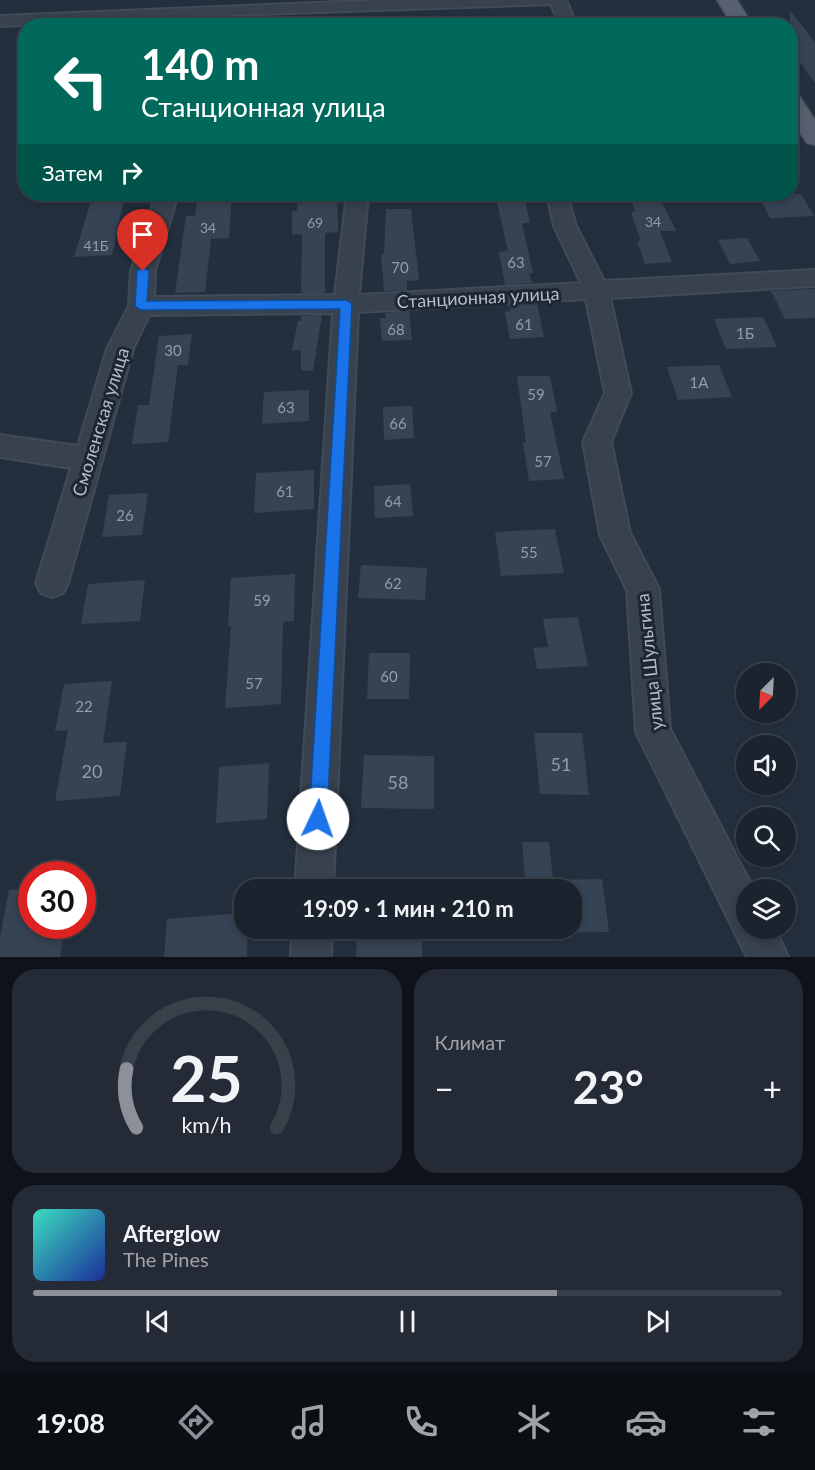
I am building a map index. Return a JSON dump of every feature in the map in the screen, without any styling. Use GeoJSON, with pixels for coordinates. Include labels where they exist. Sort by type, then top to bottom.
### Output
{"type":"FeatureCollection","features":[{"type":"Feature","properties":{"kind":"main road"},"geometry":{"type":"LineString","coordinates":[[727,0],[738,18]]}},
{"type":"Feature","properties":{"kind":"main road"},"geometry":{"type":"LineString","coordinates":[[798,111],[815,138]]}},
{"type":"Feature","properties":{"kind":"street"},"geometry":{"type":"LineString","coordinates":[[81,0],[76,18],[231,5],[544,0]]}},
{"type":"Feature","properties":{"kind":"street"},"geometry":{"type":"LineString","coordinates":[[558,0],[566,18]]}},
{"type":"Feature","properties":{"kind":"street"},"geometry":{"type":"LineString","coordinates":[[376,18],[377,3]]}},
{"type":"Feature","properties":{"kind":"street"},"geometry":{"type":"LineString","coordinates":[[0,21],[18,20]]}},
{"type":"Feature","properties":{"kind":"street","name":"Смоленская улица"},"geometry":{"type":"LineString","coordinates":[[52,583],[120,349],[141,306],[143,271],[164,201]]}},
{"type":"Feature","properties":{"kind":"street"},"geometry":{"type":"LineString","coordinates":[[315,879],[346,304],[356,201]]}},
{"type":"Feature","properties":{"kind":"street","name":"улица Шульгина"},"geometry":{"type":"LineString","coordinates":[[559,201],[565,226],[596,290],[618,393],[597,442],[615,535],[643,590],[653,732],[736,894]]}},
{"type":"Feature","properties":{"kind":"street","name":"Станционная улица"},"geometry":{"type":"LineString","coordinates":[[141,306],[346,304],[815,278]]}},
{"type":"Feature","properties":{"kind":"street"},"geometry":{"type":"LineString","coordinates":[[0,446],[88,459]]}},
{"type":"Feature","properties":{"kind":"street"},"geometry":{"type":"LineString","coordinates":[[310,957],[311,939]]}},
{"type":"Feature","properties":{"kind":"street"},"geometry":{"type":"LineString","coordinates":[[759,939],[768,957]]}},
{"type":"Feature","properties":{"kind":"building"},"geometry":{"type":"Polygon","coordinates":[[[263,16],[263,18],[241,18],[263,16]]]}},
{"type":"Feature","properties":{"kind":"building"},"geometry":{"type":"Polygon","coordinates":[[[798,21],[815,42],[815,83],[798,59],[798,21]]]}},
{"type":"Feature","properties":{"kind":"building"},"geometry":{"type":"Polygon","coordinates":[[[798,194],[801,194],[814,216],[770,218],[761,201],[798,201],[798,194]]]}},
{"type":"Feature","properties":{"kind":"building"},"geometry":{"type":"Polygon","coordinates":[[[91,201],[124,201],[112,255],[74,257],[91,201]]]}},
{"type":"Feature","properties":{"kind":"building"},"geometry":{"type":"Polygon","coordinates":[[[197,201],[232,201],[229,238],[211,239],[205,292],[175,293],[186,216],[195,216],[197,201]]]}},
{"type":"Feature","properties":{"kind":"building"},"geometry":{"type":"Polygon","coordinates":[[[298,201],[337,201],[338,232],[325,233],[325,293],[301,293],[302,234],[292,235],[292,211],[297,211],[298,201]]]}},
{"type":"Feature","properties":{"kind":"building"},"geometry":{"type":"Polygon","coordinates":[[[497,201],[525,201],[530,223],[522,223],[533,273],[529,273],[532,283],[505,285],[499,252],[508,251],[497,201]]]}},
{"type":"Feature","properties":{"kind":"building"},"geometry":{"type":"Polygon","coordinates":[[[631,201],[661,201],[676,231],[660,231],[672,262],[645,264],[637,241],[641,241],[631,212],[635,211],[631,201]]]}},
{"type":"Feature","properties":{"kind":"building"},"geometry":{"type":"Polygon","coordinates":[[[386,209],[411,209],[419,280],[407,281],[407,290],[384,291],[381,254],[384,254],[386,209]]]}},
{"type":"Feature","properties":{"kind":"building"},"geometry":{"type":"Polygon","coordinates":[[[747,238],[760,261],[730,264],[718,240],[747,238]]]}},
{"type":"Feature","properties":{"kind":"building"},"geometry":{"type":"Polygon","coordinates":[[[815,289],[815,318],[785,319],[771,291],[815,289]]]}},
{"type":"Feature","properties":{"kind":"building"},"geometry":{"type":"Polygon","coordinates":[[[537,304],[544,337],[510,339],[505,312],[511,311],[509,306],[537,304]]]}},
{"type":"Feature","properties":{"kind":"building"},"geometry":{"type":"Polygon","coordinates":[[[409,311],[412,340],[382,341],[380,318],[386,318],[386,313],[409,311]]]}},
{"type":"Feature","properties":{"kind":"building"},"geometry":{"type":"Polygon","coordinates":[[[322,315],[313,371],[301,370],[301,350],[292,350],[298,321],[301,321],[301,316],[322,315]]]}},
{"type":"Feature","properties":{"kind":"building"},"geometry":{"type":"Polygon","coordinates":[[[763,317],[777,347],[726,349],[714,319],[763,317]]]}},
{"type":"Feature","properties":{"kind":"building"},"geometry":{"type":"Polygon","coordinates":[[[192,334],[188,365],[178,365],[168,442],[132,444],[138,405],[149,405],[159,336],[192,334]]]}},
{"type":"Feature","properties":{"kind":"building"},"geometry":{"type":"Polygon","coordinates":[[[719,365],[732,397],[678,400],[667,367],[719,365]]]}},
{"type":"Feature","properties":{"kind":"building"},"geometry":{"type":"Polygon","coordinates":[[[517,376],[550,376],[557,412],[550,412],[564,479],[529,481],[517,376]]]}},
{"type":"Feature","properties":{"kind":"building"},"geometry":{"type":"Polygon","coordinates":[[[309,390],[309,421],[262,424],[264,392],[309,390]]]}},
{"type":"Feature","properties":{"kind":"building"},"geometry":{"type":"Polygon","coordinates":[[[412,406],[414,438],[384,440],[383,407],[412,406]]]}},
{"type":"Feature","properties":{"kind":"building"},"geometry":{"type":"Polygon","coordinates":[[[314,470],[314,509],[254,513],[256,473],[314,470]]]}},
{"type":"Feature","properties":{"kind":"building"},"geometry":{"type":"Polygon","coordinates":[[[410,484],[413,516],[375,518],[374,486],[410,484]]]}},
{"type":"Feature","properties":{"kind":"building"},"geometry":{"type":"Polygon","coordinates":[[[148,493],[142,535],[102,537],[109,495],[148,493]]]}},
{"type":"Feature","properties":{"kind":"building"},"geometry":{"type":"Polygon","coordinates":[[[555,529],[564,573],[501,576],[495,532],[555,529]]]}},
{"type":"Feature","properties":{"kind":"building"},"geometry":{"type":"Polygon","coordinates":[[[361,565],[427,568],[425,600],[358,598],[361,565]]]}},
{"type":"Feature","properties":{"kind":"building"},"geometry":{"type":"Polygon","coordinates":[[[295,574],[294,621],[283,622],[281,704],[225,708],[231,626],[228,626],[231,578],[295,574]]]}},
{"type":"Feature","properties":{"kind":"building"},"geometry":{"type":"Polygon","coordinates":[[[145,580],[140,621],[81,624],[88,584],[145,580]]]}},
{"type":"Feature","properties":{"kind":"building"},"geometry":{"type":"Polygon","coordinates":[[[578,617],[588,666],[537,669],[533,648],[548,647],[543,619],[578,617]]]}},
{"type":"Feature","properties":{"kind":"building"},"geometry":{"type":"Polygon","coordinates":[[[369,653],[410,653],[409,699],[367,699],[369,653]]]}},
{"type":"Feature","properties":{"kind":"building"},"geometry":{"type":"Polygon","coordinates":[[[112,681],[103,743],[127,742],[120,796],[55,801],[68,730],[55,731],[64,684],[112,681]]]}},
{"type":"Feature","properties":{"kind":"building"},"geometry":{"type":"Polygon","coordinates":[[[534,733],[582,733],[589,795],[540,794],[534,733]]]}},
{"type":"Feature","properties":{"kind":"building"},"geometry":{"type":"Polygon","coordinates":[[[364,755],[434,756],[434,809],[361,808],[364,755]]]}},
{"type":"Feature","properties":{"kind":"building"},"geometry":{"type":"Polygon","coordinates":[[[269,763],[267,819],[216,823],[219,767],[269,763]]]}},
{"type":"Feature","properties":{"kind":"building"},"geometry":{"type":"Polygon","coordinates":[[[522,842],[549,842],[553,879],[525,879],[522,842]]]}},
{"type":"Feature","properties":{"kind":"building"},"geometry":{"type":"Polygon","coordinates":[[[582,879],[602,879],[609,932],[582,932],[582,879]]]}},
{"type":"Feature","properties":{"kind":"building"},"geometry":{"type":"Polygon","coordinates":[[[18,889],[18,939],[63,939],[60,957],[0,957],[0,937],[9,890],[18,889]]]}},
{"type":"Feature","properties":{"kind":"building"},"geometry":{"type":"Polygon","coordinates":[[[234,914],[234,939],[248,939],[247,957],[164,957],[167,919],[234,914]]]}},
{"type":"Feature","properties":{"kind":"building"},"geometry":{"type":"Polygon","coordinates":[[[357,939],[422,939],[422,957],[356,957],[357,939]]]}},
{"type":"Feature","properties":{"kind":"route"},"geometry":{"type":"LineString","coordinates":[[143,271],[141,306],[346,304],[318,819]]}}]}
